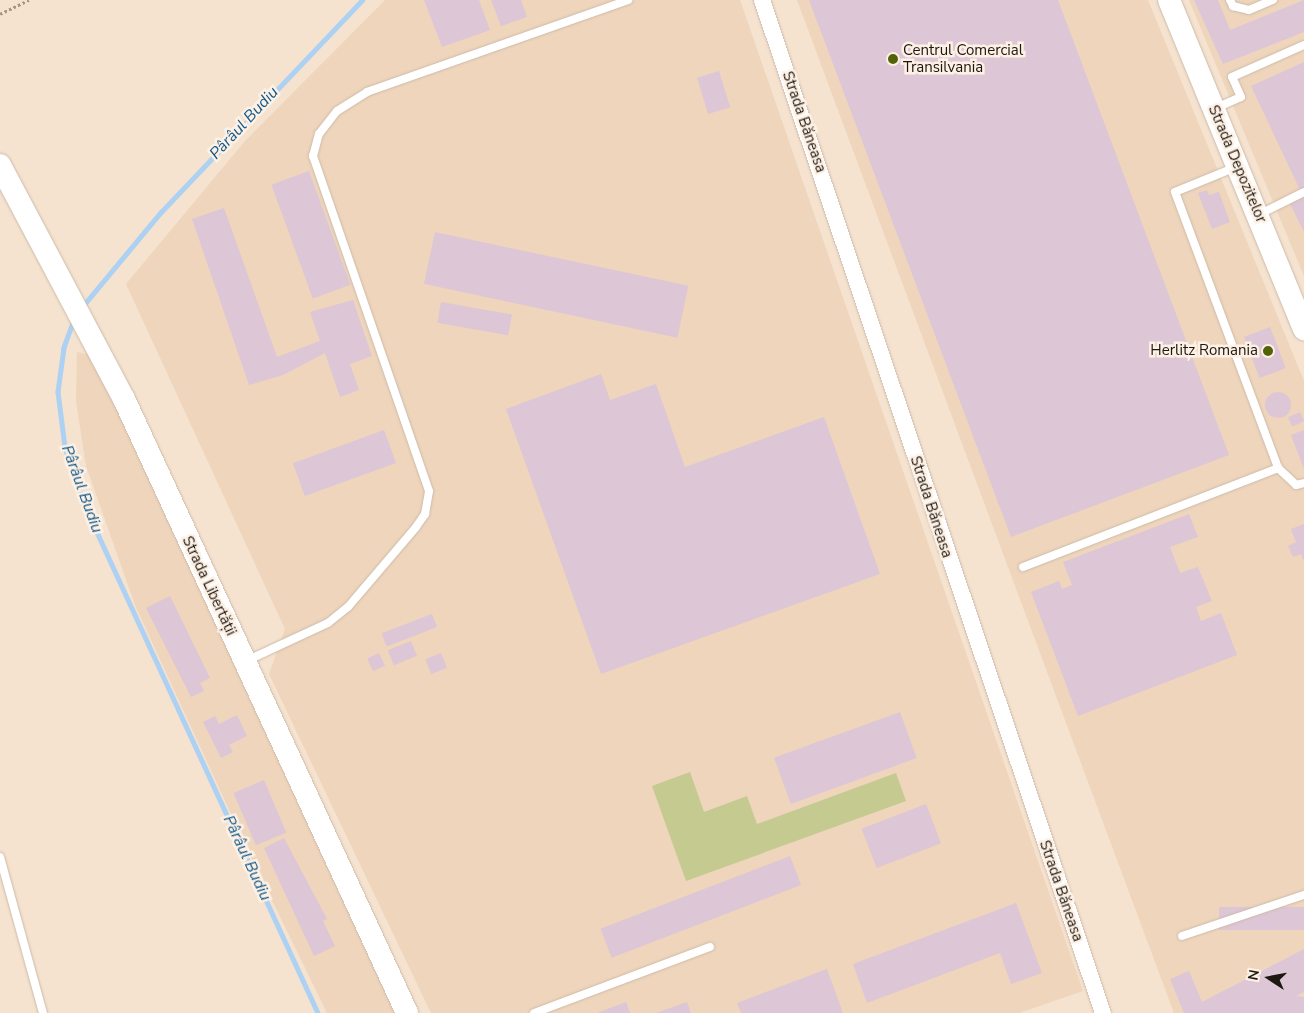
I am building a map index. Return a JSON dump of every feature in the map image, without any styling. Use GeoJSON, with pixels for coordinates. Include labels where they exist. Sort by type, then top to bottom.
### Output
{"type":"FeatureCollection","features":[{"type":"Feature","properties":{"kind":"main road","name":"Strada Depozitelor"},"geometry":{"type":"LineString","coordinates":[[1169,0],[1304,329]]}},
{"type":"Feature","properties":{"kind":"main road","name":"Strada Libertății"},"geometry":{"type":"LineString","coordinates":[[0,165],[63,278],[98,346],[407,1013]]}},
{"type":"Feature","properties":{"kind":"street","name":"Strada Băneasa"},"geometry":{"type":"LineString","coordinates":[[762,0],[1103,1013]]}},
{"type":"Feature","properties":{"kind":"lane"},"geometry":{"type":"LineString","coordinates":[[244,662],[328,622],[348,607],[416,527],[425,514],[429,491],[312,156],[319,134],[337,111],[367,92],[628,0]]}},
{"type":"Feature","properties":{"kind":"lane"},"geometry":{"type":"LineString","coordinates":[[1230,0],[1233,6],[1249,10],[1273,0]]}},
{"type":"Feature","properties":{"kind":"lane"},"geometry":{"type":"LineString","coordinates":[[1214,109],[1241,97],[1232,77],[1304,45]]}},
{"type":"Feature","properties":{"kind":"lane"},"geometry":{"type":"LineString","coordinates":[[1238,166],[1175,192],[1278,468],[1296,485],[1304,483]]}},
{"type":"Feature","properties":{"kind":"lane"},"geometry":{"type":"LineString","coordinates":[[1258,214],[1304,192]]}},
{"type":"Feature","properties":{"kind":"lane"},"geometry":{"type":"LineString","coordinates":[[1023,568],[1278,468]]}},
{"type":"Feature","properties":{"kind":"lane"},"geometry":{"type":"LineString","coordinates":[[0,857],[43,1013]]}},
{"type":"Feature","properties":{"kind":"lane"},"geometry":{"type":"LineString","coordinates":[[1182,936],[1304,895]]}},
{"type":"Feature","properties":{"kind":"lane"},"geometry":{"type":"LineString","coordinates":[[534,1013],[710,947]]}},
{"type":"Feature","properties":{"kind":"path"},"geometry":{"type":"LineString","coordinates":[[0,14],[29,0]]}},
{"type":"Feature","properties":{"kind":"shaded area"},"geometry":{"type":"Polygon","coordinates":[[[385,0],[740,0],[1083,991],[1019,1013],[431,1013],[269,674],[285,629],[126,284],[245,141],[385,0]]]}},
{"type":"Feature","properties":{"kind":"shaded area"},"geometry":{"type":"Polygon","coordinates":[[[797,0],[1148,0],[1304,381],[1304,1013],[1174,1013],[797,0]]]}},
{"type":"Feature","properties":{"kind":"shaded area"},"geometry":{"type":"Polygon","coordinates":[[[1189,0],[1304,0],[1304,276],[1189,0]]]}},
{"type":"Feature","properties":{"kind":"shaded area"},"geometry":{"type":"Polygon","coordinates":[[[77,352],[94,356],[398,1013],[327,1013],[248,851],[135,605],[86,466],[76,401],[77,352]]]}},
{"type":"Feature","properties":{"kind":"green space"},"geometry":{"type":"Polygon","coordinates":[[[690,772],[704,812],[747,796],[757,824],[896,773],[906,801],[686,881],[652,786],[690,772]]]}},
{"type":"Feature","properties":{"kind":"building"},"geometry":{"type":"Polygon","coordinates":[[[424,0],[479,0],[490,30],[442,47],[424,0]]]}},
{"type":"Feature","properties":{"kind":"building"},"geometry":{"type":"Polygon","coordinates":[[[491,0],[521,0],[527,17],[501,26],[491,0]]]}},
{"type":"Feature","properties":{"kind":"building"},"geometry":{"type":"Polygon","coordinates":[[[809,0],[1058,0],[1229,455],[1011,537],[809,0]]]}},
{"type":"Feature","properties":{"kind":"building"},"geometry":{"type":"Polygon","coordinates":[[[1194,0],[1218,0],[1230,30],[1304,0],[1304,32],[1223,64],[1194,0]]]}},
{"type":"Feature","properties":{"kind":"building"},"geometry":{"type":"Polygon","coordinates":[[[1304,62],[1304,188],[1300,190],[1251,86],[1304,62]]]}},
{"type":"Feature","properties":{"kind":"building"},"geometry":{"type":"Polygon","coordinates":[[[719,71],[730,107],[708,114],[697,78],[719,71]]]}},
{"type":"Feature","properties":{"kind":"building"},"geometry":{"type":"Polygon","coordinates":[[[309,171],[350,285],[313,298],[271,185],[309,171]]]}},
{"type":"Feature","properties":{"kind":"building"},"geometry":{"type":"Polygon","coordinates":[[[1207,190],[1209,195],[1219,192],[1230,222],[1212,229],[1198,193],[1207,190]]]}},
{"type":"Feature","properties":{"kind":"building"},"geometry":{"type":"Polygon","coordinates":[[[1304,197],[1304,232],[1290,204],[1304,197]]]}},
{"type":"Feature","properties":{"kind":"building"},"geometry":{"type":"Polygon","coordinates":[[[224,208],[277,357],[320,341],[310,312],[353,300],[372,356],[350,364],[359,390],[340,397],[325,353],[283,375],[249,385],[192,219],[224,208]]]}},
{"type":"Feature","properties":{"kind":"building"},"geometry":{"type":"Polygon","coordinates":[[[435,232],[688,286],[677,338],[424,284],[435,232]]]}},
{"type":"Feature","properties":{"kind":"building"},"geometry":{"type":"Polygon","coordinates":[[[441,302],[512,315],[508,335],[437,323],[441,302]]]}},
{"type":"Feature","properties":{"kind":"building"},"geometry":{"type":"Polygon","coordinates":[[[1270,327],[1286,368],[1260,378],[1244,337],[1270,327]]]}},
{"type":"Feature","properties":{"kind":"building"},"geometry":{"type":"Polygon","coordinates":[[[601,374],[610,400],[656,384],[685,467],[824,417],[880,574],[601,674],[506,409],[601,374]]]}},
{"type":"Feature","properties":{"kind":"building"},"geometry":{"type":"Polygon","coordinates":[[[1278,392],[1287,396],[1291,405],[1287,414],[1278,418],[1269,414],[1265,405],[1269,396],[1278,392]]]}},
{"type":"Feature","properties":{"kind":"building"},"geometry":{"type":"Polygon","coordinates":[[[1300,412],[1304,421],[1292,426],[1288,417],[1300,412]]]}},
{"type":"Feature","properties":{"kind":"building"},"geometry":{"type":"Polygon","coordinates":[[[384,430],[396,463],[305,496],[293,463],[384,430]]]}},
{"type":"Feature","properties":{"kind":"building"},"geometry":{"type":"Polygon","coordinates":[[[1304,430],[1304,469],[1291,435],[1304,430]]]}},
{"type":"Feature","properties":{"kind":"building"},"geometry":{"type":"Polygon","coordinates":[[[1189,514],[1198,537],[1170,547],[1180,573],[1198,567],[1212,601],[1196,607],[1201,621],[1221,613],[1237,655],[1078,716],[1031,592],[1059,581],[1062,589],[1072,585],[1063,562],[1189,514]]]}},
{"type":"Feature","properties":{"kind":"building"},"geometry":{"type":"Polygon","coordinates":[[[1304,524],[1304,561],[1301,554],[1293,557],[1288,546],[1296,542],[1291,529],[1304,524]]]}},
{"type":"Feature","properties":{"kind":"building"},"geometry":{"type":"Polygon","coordinates":[[[170,596],[210,678],[200,683],[204,691],[191,697],[146,608],[170,596]]]}},
{"type":"Feature","properties":{"kind":"building"},"geometry":{"type":"Polygon","coordinates":[[[432,614],[437,627],[387,646],[382,633],[432,614]]]}},
{"type":"Feature","properties":{"kind":"building"},"geometry":{"type":"Polygon","coordinates":[[[411,641],[417,656],[394,665],[388,650],[411,641]]]}},
{"type":"Feature","properties":{"kind":"building"},"geometry":{"type":"Polygon","coordinates":[[[379,653],[385,666],[373,671],[367,658],[379,653]]]}},
{"type":"Feature","properties":{"kind":"building"},"geometry":{"type":"Polygon","coordinates":[[[441,653],[447,668],[431,674],[425,659],[441,653]]]}},
{"type":"Feature","properties":{"kind":"building"},"geometry":{"type":"Polygon","coordinates":[[[900,712],[917,758],[791,804],[774,758],[900,712]]]}},
{"type":"Feature","properties":{"kind":"building"},"geometry":{"type":"Polygon","coordinates":[[[237,715],[247,736],[229,745],[233,752],[221,758],[203,722],[215,716],[219,724],[237,715]]]}},
{"type":"Feature","properties":{"kind":"building"},"geometry":{"type":"Polygon","coordinates":[[[264,780],[286,832],[256,845],[234,793],[264,780]]]}},
{"type":"Feature","properties":{"kind":"building"},"geometry":{"type":"Polygon","coordinates":[[[926,804],[941,843],[877,868],[862,829],[926,804]]]}},
{"type":"Feature","properties":{"kind":"building"},"geometry":{"type":"Polygon","coordinates":[[[284,838],[327,919],[323,921],[335,946],[314,956],[264,848],[284,838]]]}},
{"type":"Feature","properties":{"kind":"building"},"geometry":{"type":"Polygon","coordinates":[[[790,856],[801,885],[612,958],[600,929],[790,856]]]}},
{"type":"Feature","properties":{"kind":"building"},"geometry":{"type":"Polygon","coordinates":[[[1016,903],[1042,973],[1011,984],[1000,953],[867,1003],[853,964],[1016,903]]]}},
{"type":"Feature","properties":{"kind":"building"},"geometry":{"type":"Polygon","coordinates":[[[1219,907],[1304,907],[1304,930],[1219,930],[1219,907]]]}},
{"type":"Feature","properties":{"kind":"building"},"geometry":{"type":"Polygon","coordinates":[[[1304,949],[1304,992],[1296,996],[1304,997],[1304,1013],[1184,1013],[1170,979],[1189,971],[1202,1002],[1304,949]]]}},
{"type":"Feature","properties":{"kind":"building"},"geometry":{"type":"Polygon","coordinates":[[[827,969],[843,1013],[741,1013],[737,1003],[827,969]]]}},
{"type":"Feature","properties":{"kind":"building"},"geometry":{"type":"Polygon","coordinates":[[[626,1002],[630,1013],[597,1013],[626,1002]]]}},
{"type":"Feature","properties":{"kind":"building"},"geometry":{"type":"Polygon","coordinates":[[[687,1002],[691,1013],[656,1013],[687,1002]]]}},
{"type":"Feature","properties":{"kind":"waterway","name":"Pârâul Budiu"},"geometry":{"type":"LineString","coordinates":[[82,307],[161,212],[362,0]]}},
{"type":"Feature","properties":{"kind":"waterway","name":"Pârâul Budiu"},"geometry":{"type":"LineString","coordinates":[[74,320],[64,348],[58,392],[65,447],[85,506],[318,1013]]}},
{"type":"Feature","properties":{"kind":"place","name":"Centrul Comercial Transilvania"},"geometry":{"type":"Point","coordinates":[893,59]}},
{"type":"Feature","properties":{"kind":"place","name":"Herlitz Romania"},"geometry":{"type":"Point","coordinates":[1268,351]}}]}
